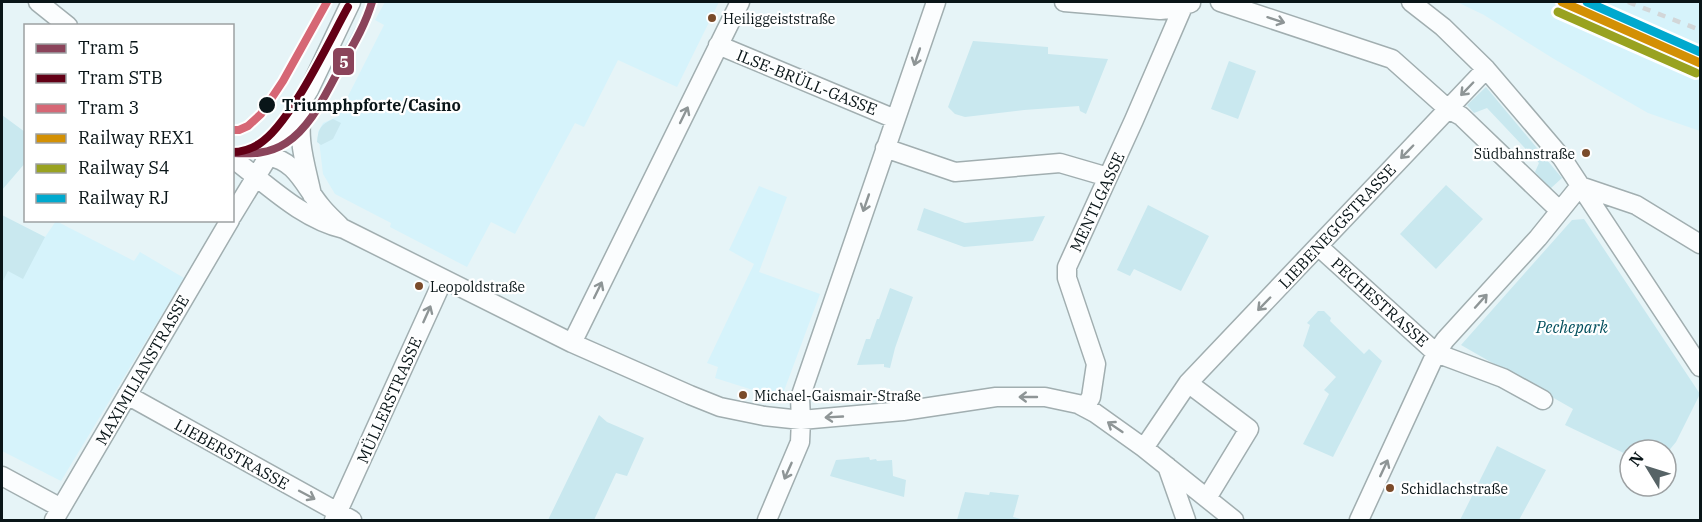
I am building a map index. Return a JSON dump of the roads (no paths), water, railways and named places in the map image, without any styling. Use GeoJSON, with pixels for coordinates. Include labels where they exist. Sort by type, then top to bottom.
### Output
{"type":"FeatureCollection","features":[{"type":"Feature","properties":{"kind":"street"},"geometry":{"type":"LineString","coordinates":[[38,2],[66,24]]}},
{"type":"Feature","properties":{"kind":"street"},"geometry":{"type":"LineString","coordinates":[[572,343],[740,2]]}},
{"type":"Feature","properties":{"kind":"street"},"geometry":{"type":"LineString","coordinates":[[767,520],[800,442],[800,398],[936,2]]}},
{"type":"Feature","properties":{"kind":"street"},"geometry":{"type":"LineString","coordinates":[[1064,2],[1160,10],[1188,2]]}},
{"type":"Feature","properties":{"kind":"street","name":"MENTLGASSE"},"geometry":{"type":"LineString","coordinates":[[1085,407],[1091,397],[1096,364],[1066,270],[1188,2]]}},
{"type":"Feature","properties":{"kind":"street"},"geometry":{"type":"LineString","coordinates":[[1220,2],[1392,58],[1448,109],[1461,116],[1559,210]]}},
{"type":"Feature","properties":{"kind":"street"},"geometry":{"type":"LineString","coordinates":[[1411,2],[1443,27],[1486,69],[1544,136],[1701,367]]}},
{"type":"Feature","properties":{"kind":"street"},"geometry":{"type":"LineString","coordinates":[[312,195],[301,137],[301,117],[309,90],[347,3]]}},
{"type":"Feature","properties":{"kind":"street","name":"ILSE-BRÜLL-GASSE"},"geometry":{"type":"LineString","coordinates":[[718,45],[895,118]]}},
{"type":"Feature","properties":{"kind":"street","name":"LIEBENEGGSTRASSE"},"geometry":{"type":"LineString","coordinates":[[1144,448],[1188,383],[1486,69]]}},
{"type":"Feature","properties":{"kind":"street"},"geometry":{"type":"LineString","coordinates":[[234,213],[309,90]]}},
{"type":"Feature","properties":{"kind":"street"},"geometry":{"type":"LineString","coordinates":[[885,148],[955,172],[1060,163],[1108,177]]}},
{"type":"Feature","properties":{"kind":"street"},"geometry":{"type":"LineString","coordinates":[[268,158],[275,158],[295,170],[321,207],[344,229]]}},
{"type":"Feature","properties":{"kind":"street"},"geometry":{"type":"LineString","coordinates":[[234,159],[314,219],[329,226],[344,229],[572,343],[720,407],[764,416],[801,420],[903,411],[996,397],[1045,397],[1064,400],[1085,407],[1144,448],[1234,520]]}},
{"type":"Feature","properties":{"kind":"street"},"geometry":{"type":"LineString","coordinates":[[1359,520],[1444,340],[1538,238],[1580,186]]}},
{"type":"Feature","properties":{"kind":"street"},"geometry":{"type":"LineString","coordinates":[[1580,186],[1636,205],[1701,244]]}},
{"type":"Feature","properties":{"kind":"street","name":"MAXIMILIANSTRASSE"},"geometry":{"type":"LineString","coordinates":[[57,514],[229,222]]}},
{"type":"Feature","properties":{"kind":"street","name":"PECHESTRASSE"},"geometry":{"type":"LineString","coordinates":[[1318,246],[1436,353],[1503,378],[1543,400]]}},
{"type":"Feature","properties":{"kind":"street","name":"MÜLLERSTRASSE"},"geometry":{"type":"LineString","coordinates":[[341,518],[443,280]]}},
{"type":"Feature","properties":{"kind":"street"},"geometry":{"type":"LineString","coordinates":[[1188,383],[1249,429],[1207,498]]}},
{"type":"Feature","properties":{"kind":"street","name":"LIEBERSTRASSE"},"geometry":{"type":"LineString","coordinates":[[127,395],[341,518]]}},
{"type":"Feature","properties":{"kind":"street"},"geometry":{"type":"LineString","coordinates":[[1166,464],[1186,520]]}},
{"type":"Feature","properties":{"kind":"street"},"geometry":{"type":"LineString","coordinates":[[2,476],[57,514]]}},
{"type":"Feature","properties":{"kind":"railway"},"geometry":{"type":"LineString","coordinates":[[1628,2],[1700,30]]}},
{"type":"Feature","properties":{"kind":"tram line","name":"3"},"geometry":{"type":"LineString","coordinates":[[234,130],[248,126],[261,114],[283,81],[327,2]]}},
{"type":"Feature","properties":{"kind":"tram line","name":"5"},"geometry":{"type":"LineString","coordinates":[[234,153],[253,153],[273,149],[286,143],[303,128],[311,119],[354,44],[372,2]]}},
{"type":"Feature","properties":{"kind":"tram line","name":"STB"},"geometry":{"type":"LineString","coordinates":[[234,152],[246,150],[259,144],[283,119],[308,81],[348,7]]}},
{"type":"Feature","properties":{"kind":"rail line","name":"REX1"},"geometry":{"type":"LineString","coordinates":[[1562,2],[1700,63]]}},
{"type":"Feature","properties":{"kind":"rail line","name":"RJ"},"geometry":{"type":"LineString","coordinates":[[1587,2],[1700,52]]}},
{"type":"Feature","properties":{"kind":"rail line","name":"S4"},"geometry":{"type":"LineString","coordinates":[[1558,12],[1696,73]]}},
{"type":"Feature","properties":{"kind":"place","name":"Heiliggeiststraße"},"geometry":{"type":"Point","coordinates":[712,18]}},
{"type":"Feature","properties":{"kind":"place","name":"Triumphpforte/Casino"},"geometry":{"type":"Point","coordinates":[267,105]}},
{"type":"Feature","properties":{"kind":"place","name":"Südbahnstraße"},"geometry":{"type":"Point","coordinates":[1586,153]}},
{"type":"Feature","properties":{"kind":"place","name":"Leopoldstraße"},"geometry":{"type":"Point","coordinates":[419,286]}},
{"type":"Feature","properties":{"kind":"place","name":"Michael-Gaismair-Straße"},"geometry":{"type":"Point","coordinates":[743,395]}},
{"type":"Feature","properties":{"kind":"place","name":"Schidlachstraße"},"geometry":{"type":"Point","coordinates":[1390,488]}},
{"type":"Feature","properties":{"kind":"park label","name":"Pechepark"},"geometry":{"type":"Point","coordinates":[1572,327]}}]}
